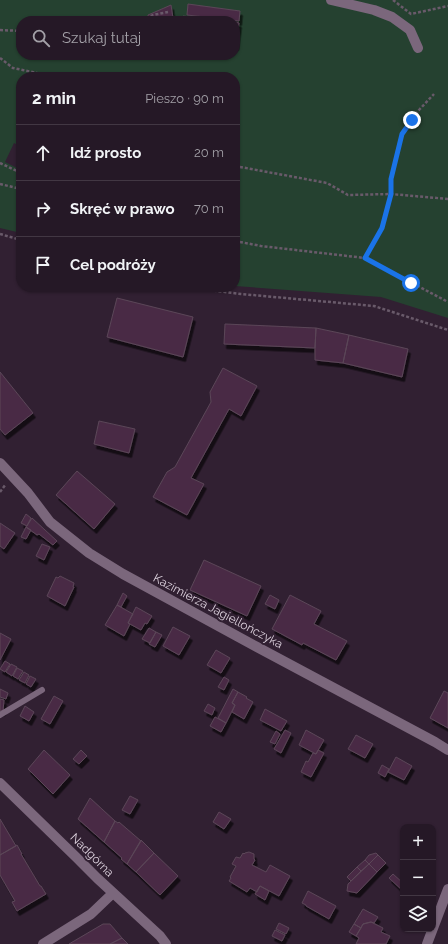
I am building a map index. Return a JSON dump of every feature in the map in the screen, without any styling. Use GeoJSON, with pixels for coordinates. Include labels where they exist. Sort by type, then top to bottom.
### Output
{"type":"FeatureCollection","features":[{"type":"Feature","properties":{"kind":"street"},"geometry":{"type":"LineString","coordinates":[[331,0],[374,10],[392,17],[410,30],[418,48]]}},
{"type":"Feature","properties":{"kind":"street","name":"Kazimierza Jagiellończyka"},"geometry":{"type":"LineString","coordinates":[[0,463],[28,493],[50,522],[89,553],[123,574],[448,750]]}},
{"type":"Feature","properties":{"kind":"street","name":"Nadgórna"},"geometry":{"type":"LineString","coordinates":[[0,783],[113,893],[160,936],[166,944]]}},
{"type":"Feature","properties":{"kind":"street"},"geometry":{"type":"LineString","coordinates":[[428,944],[448,889]]}},
{"type":"Feature","properties":{"kind":"street"},"geometry":{"type":"LineString","coordinates":[[43,944],[91,914],[113,893]]}},
{"type":"Feature","properties":{"kind":"lane"},"geometry":{"type":"LineString","coordinates":[[0,715],[42,690]]}},
{"type":"Feature","properties":{"kind":"path"},"geometry":{"type":"LineString","coordinates":[[393,0],[412,14],[448,6]]}},
{"type":"Feature","properties":{"kind":"path"},"geometry":{"type":"LineString","coordinates":[[150,16],[153,14],[168,12]]}},
{"type":"Feature","properties":{"kind":"path"},"geometry":{"type":"LineString","coordinates":[[0,30],[16,31]]}},
{"type":"Feature","properties":{"kind":"path"},"geometry":{"type":"LineString","coordinates":[[0,58],[13,68],[32,72]]}},
{"type":"Feature","properties":{"kind":"path"},"geometry":{"type":"LineString","coordinates":[[365,258],[382,228],[391,194],[391,179],[402,134],[419,110],[434,94]]}},
{"type":"Feature","properties":{"kind":"path"},"geometry":{"type":"LineString","coordinates":[[0,163],[16,171]]}},
{"type":"Feature","properties":{"kind":"path"},"geometry":{"type":"LineString","coordinates":[[240,167],[327,183],[348,195],[391,194],[448,199]]}},
{"type":"Feature","properties":{"kind":"path"},"geometry":{"type":"LineString","coordinates":[[0,184],[16,188]]}},
{"type":"Feature","properties":{"kind":"path"},"geometry":{"type":"LineString","coordinates":[[0,234],[16,239]]}},
{"type":"Feature","properties":{"kind":"path"},"geometry":{"type":"LineString","coordinates":[[240,242],[261,246],[365,258],[448,302]]}},
{"type":"Feature","properties":{"kind":"path"},"geometry":{"type":"LineString","coordinates":[[224,292],[374,306],[448,330]]}},
{"type":"Feature","properties":{"kind":"green space"},"geometry":{"type":"Polygon","coordinates":[[[0,0],[448,0],[448,318],[381,297],[240,286],[240,72],[16,72],[16,144],[14,143],[5,162],[16,168],[16,232],[0,228],[0,0]]]}},
{"type":"Feature","properties":{"kind":"building"},"geometry":{"type":"Polygon","coordinates":[[[188,4],[240,11],[240,16],[187,15],[188,4]]]}},
{"type":"Feature","properties":{"kind":"building"},"geometry":{"type":"Polygon","coordinates":[[[171,5],[173,16],[148,15],[171,5]]]}},
{"type":"Feature","properties":{"kind":"building"},"geometry":{"type":"Polygon","coordinates":[[[117,298],[193,317],[183,357],[107,337],[117,298]]]}},
{"type":"Feature","properties":{"kind":"building"},"geometry":{"type":"Polygon","coordinates":[[[225,324],[316,328],[315,348],[224,344],[225,324]]]}},
{"type":"Feature","properties":{"kind":"building"},"geometry":{"type":"Polygon","coordinates":[[[316,328],[349,335],[343,363],[315,360],[316,328]]]}},
{"type":"Feature","properties":{"kind":"building"},"geometry":{"type":"Polygon","coordinates":[[[349,335],[408,349],[402,377],[343,363],[349,335]]]}},
{"type":"Feature","properties":{"kind":"building"},"geometry":{"type":"Polygon","coordinates":[[[223,368],[257,386],[241,416],[229,409],[191,478],[204,484],[187,515],[153,497],[167,472],[175,467],[211,402],[210,392],[223,368]]]}},
{"type":"Feature","properties":{"kind":"building"},"geometry":{"type":"Polygon","coordinates":[[[0,372],[33,413],[5,435],[0,429],[0,372]]]}},
{"type":"Feature","properties":{"kind":"building"},"geometry":{"type":"Polygon","coordinates":[[[99,421],[135,429],[129,453],[94,444],[99,421]]]}},
{"type":"Feature","properties":{"kind":"building"},"geometry":{"type":"Polygon","coordinates":[[[77,471],[115,504],[94,529],[56,495],[77,471]]]}},
{"type":"Feature","properties":{"kind":"building"},"geometry":{"type":"Polygon","coordinates":[[[26,514],[31,518],[27,526],[21,523],[26,514]]]}},
{"type":"Feature","properties":{"kind":"building"},"geometry":{"type":"Polygon","coordinates":[[[32,518],[57,541],[53,545],[39,534],[37,535],[26,527],[32,518]]]}},
{"type":"Feature","properties":{"kind":"building"},"geometry":{"type":"Polygon","coordinates":[[[0,523],[15,533],[4,549],[0,546],[0,523]]]}},
{"type":"Feature","properties":{"kind":"building"},"geometry":{"type":"Polygon","coordinates":[[[26,527],[31,530],[26,539],[21,537],[26,527]]]}},
{"type":"Feature","properties":{"kind":"building"},"geometry":{"type":"Polygon","coordinates":[[[42,544],[50,547],[44,560],[36,556],[42,544]]]}},
{"type":"Feature","properties":{"kind":"building"},"geometry":{"type":"Polygon","coordinates":[[[204,560],[261,586],[247,616],[190,590],[204,560]]]}},
{"type":"Feature","properties":{"kind":"building"},"geometry":{"type":"Polygon","coordinates":[[[60,576],[74,583],[74,587],[65,606],[47,596],[56,577],[58,578],[60,576]]]}},
{"type":"Feature","properties":{"kind":"building"},"geometry":{"type":"Polygon","coordinates":[[[123,593],[127,596],[121,607],[117,605],[123,593]]]}},
{"type":"Feature","properties":{"kind":"building"},"geometry":{"type":"Polygon","coordinates":[[[270,595],[279,600],[275,609],[265,604],[270,595]]]}},
{"type":"Feature","properties":{"kind":"building"},"geometry":{"type":"Polygon","coordinates":[[[290,595],[321,611],[314,624],[347,641],[336,660],[303,643],[302,645],[272,629],[290,595]]]}},
{"type":"Feature","properties":{"kind":"building"},"geometry":{"type":"Polygon","coordinates":[[[117,605],[133,614],[128,623],[130,624],[124,636],[105,625],[117,605]]]}},
{"type":"Feature","properties":{"kind":"building"},"geometry":{"type":"Polygon","coordinates":[[[136,607],[152,616],[141,630],[128,623],[136,607]]]}},
{"type":"Feature","properties":{"kind":"building"},"geometry":{"type":"Polygon","coordinates":[[[173,627],[190,636],[179,655],[163,646],[173,627]]]}},
{"type":"Feature","properties":{"kind":"building"},"geometry":{"type":"Polygon","coordinates":[[[149,628],[156,632],[150,643],[142,639],[149,628]]]}},
{"type":"Feature","properties":{"kind":"building"},"geometry":{"type":"Polygon","coordinates":[[[156,632],[162,635],[155,647],[149,644],[156,632]]]}},
{"type":"Feature","properties":{"kind":"building"},"geometry":{"type":"Polygon","coordinates":[[[0,633],[11,639],[0,660],[0,633]]]}},
{"type":"Feature","properties":{"kind":"building"},"geometry":{"type":"Polygon","coordinates":[[[216,650],[230,658],[221,673],[207,665],[216,650]]]}},
{"type":"Feature","properties":{"kind":"building"},"geometry":{"type":"Polygon","coordinates":[[[5,661],[10,664],[5,672],[0,669],[5,661]]]}},
{"type":"Feature","properties":{"kind":"building"},"geometry":{"type":"Polygon","coordinates":[[[11,664],[17,667],[12,676],[6,672],[11,664]]]}},
{"type":"Feature","properties":{"kind":"building"},"geometry":{"type":"Polygon","coordinates":[[[17,668],[23,671],[18,679],[13,676],[17,668]]]}},
{"type":"Feature","properties":{"kind":"building"},"geometry":{"type":"Polygon","coordinates":[[[24,672],[29,675],[25,683],[19,680],[24,672]]]}},
{"type":"Feature","properties":{"kind":"building"},"geometry":{"type":"Polygon","coordinates":[[[30,676],[36,679],[31,687],[26,684],[30,676]]]}},
{"type":"Feature","properties":{"kind":"building"},"geometry":{"type":"Polygon","coordinates":[[[224,677],[229,680],[224,690],[218,687],[224,677]]]}},
{"type":"Feature","properties":{"kind":"building"},"geometry":{"type":"Polygon","coordinates":[[[0,689],[8,693],[6,699],[0,697],[0,689]]]}},
{"type":"Feature","properties":{"kind":"building"},"geometry":{"type":"Polygon","coordinates":[[[233,689],[238,692],[232,703],[235,705],[226,723],[218,718],[233,689]]]}},
{"type":"Feature","properties":{"kind":"building"},"geometry":{"type":"Polygon","coordinates":[[[444,691],[448,693],[448,728],[430,718],[444,691]]]}},
{"type":"Feature","properties":{"kind":"building"},"geometry":{"type":"Polygon","coordinates":[[[238,692],[253,702],[244,719],[232,712],[235,705],[232,703],[238,692]]]}},
{"type":"Feature","properties":{"kind":"building"},"geometry":{"type":"Polygon","coordinates":[[[54,696],[63,701],[50,724],[41,719],[54,696]]]}},
{"type":"Feature","properties":{"kind":"building"},"geometry":{"type":"Polygon","coordinates":[[[0,699],[4,700],[3,711],[0,711],[0,699]]]}},
{"type":"Feature","properties":{"kind":"building"},"geometry":{"type":"Polygon","coordinates":[[[208,704],[215,708],[212,715],[204,711],[208,704]]]}},
{"type":"Feature","properties":{"kind":"building"},"geometry":{"type":"Polygon","coordinates":[[[25,706],[34,712],[29,721],[20,716],[25,706]]]}},
{"type":"Feature","properties":{"kind":"building"},"geometry":{"type":"Polygon","coordinates":[[[265,709],[287,721],[281,731],[260,720],[265,709]]]}},
{"type":"Feature","properties":{"kind":"building"},"geometry":{"type":"Polygon","coordinates":[[[215,717],[226,723],[221,732],[210,726],[215,717]]]}},
{"type":"Feature","properties":{"kind":"building"},"geometry":{"type":"Polygon","coordinates":[[[285,730],[291,733],[281,753],[274,749],[285,730]]]}},
{"type":"Feature","properties":{"kind":"building"},"geometry":{"type":"Polygon","coordinates":[[[306,730],[324,740],[316,754],[299,745],[306,730]]]}},
{"type":"Feature","properties":{"kind":"building"},"geometry":{"type":"Polygon","coordinates":[[[276,731],[280,734],[275,744],[270,742],[276,731]]]}},
{"type":"Feature","properties":{"kind":"building"},"geometry":{"type":"Polygon","coordinates":[[[356,735],[373,744],[365,758],[348,749],[356,735]]]}},
{"type":"Feature","properties":{"kind":"building"},"geometry":{"type":"Polygon","coordinates":[[[44,750],[70,775],[53,794],[28,769],[44,750]]]}},
{"type":"Feature","properties":{"kind":"building"},"geometry":{"type":"Polygon","coordinates":[[[81,750],[87,756],[79,764],[73,759],[81,750]]]}},
{"type":"Feature","properties":{"kind":"building"},"geometry":{"type":"Polygon","coordinates":[[[318,750],[324,753],[311,777],[301,772],[306,761],[308,762],[313,753],[316,754],[318,750]]]}},
{"type":"Feature","properties":{"kind":"building"},"geometry":{"type":"Polygon","coordinates":[[[396,757],[412,766],[404,780],[388,772],[396,757]]]}},
{"type":"Feature","properties":{"kind":"building"},"geometry":{"type":"Polygon","coordinates":[[[382,765],[389,769],[385,777],[378,773],[382,765]]]}},
{"type":"Feature","properties":{"kind":"building"},"geometry":{"type":"Polygon","coordinates":[[[130,796],[138,800],[130,814],[122,810],[130,796]]]}},
{"type":"Feature","properties":{"kind":"building"},"geometry":{"type":"Polygon","coordinates":[[[90,798],[115,821],[104,842],[78,819],[90,798]]]}},
{"type":"Feature","properties":{"kind":"building"},"geometry":{"type":"Polygon","coordinates":[[[219,812],[231,819],[224,829],[213,822],[219,812]]]}},
{"type":"Feature","properties":{"kind":"building"},"geometry":{"type":"Polygon","coordinates":[[[0,819],[16,846],[0,855],[0,819]]]}},
{"type":"Feature","properties":{"kind":"building"},"geometry":{"type":"Polygon","coordinates":[[[115,821],[118,823],[119,822],[141,841],[127,864],[104,842],[115,821]]]}},
{"type":"Feature","properties":{"kind":"building"},"geometry":{"type":"Polygon","coordinates":[[[141,840],[154,853],[136,872],[127,864],[141,840]]]}},
{"type":"Feature","properties":{"kind":"building"},"geometry":{"type":"Polygon","coordinates":[[[17,845],[46,894],[17,911],[12,902],[15,901],[0,875],[0,855],[17,845]]]}},
{"type":"Feature","properties":{"kind":"building"},"geometry":{"type":"Polygon","coordinates":[[[249,852],[254,854],[255,860],[252,865],[266,872],[270,865],[290,876],[279,896],[260,886],[257,892],[250,888],[247,892],[229,881],[236,866],[232,864],[236,857],[240,858],[243,853],[249,852]]]}},
{"type":"Feature","properties":{"kind":"building"},"geometry":{"type":"Polygon","coordinates":[[[154,853],[178,876],[160,895],[136,872],[154,853]]]}},
{"type":"Feature","properties":{"kind":"building"},"geometry":{"type":"Polygon","coordinates":[[[376,853],[378,855],[369,864],[365,860],[369,855],[376,853]]]}},
{"type":"Feature","properties":{"kind":"building"},"geometry":{"type":"Polygon","coordinates":[[[378,855],[386,863],[377,872],[369,864],[378,855]]]}},
{"type":"Feature","properties":{"kind":"building"},"geometry":{"type":"Polygon","coordinates":[[[365,860],[369,864],[361,871],[357,867],[365,860]]]}},
{"type":"Feature","properties":{"kind":"building"},"geometry":{"type":"Polygon","coordinates":[[[369,864],[377,872],[357,893],[347,891],[348,884],[369,864]]]}},
{"type":"Feature","properties":{"kind":"building"},"geometry":{"type":"Polygon","coordinates":[[[357,867],[361,871],[351,881],[347,877],[357,867]]]}},
{"type":"Feature","properties":{"kind":"building"},"geometry":{"type":"Polygon","coordinates":[[[393,874],[400,880],[400,888],[389,878],[393,874]]]}},
{"type":"Feature","properties":{"kind":"building"},"geometry":{"type":"Polygon","coordinates":[[[260,886],[269,891],[265,900],[255,894],[260,886]]]}},
{"type":"Feature","properties":{"kind":"building"},"geometry":{"type":"Polygon","coordinates":[[[308,891],[336,906],[329,919],[302,903],[308,891]]]}},
{"type":"Feature","properties":{"kind":"building"},"geometry":{"type":"Polygon","coordinates":[[[363,909],[378,917],[374,923],[371,922],[363,924],[361,928],[354,924],[363,909]]]}},
{"type":"Feature","properties":{"kind":"building"},"geometry":{"type":"Polygon","coordinates":[[[371,922],[383,928],[381,932],[390,936],[386,944],[356,944],[359,938],[356,936],[363,924],[371,922]]]}},
{"type":"Feature","properties":{"kind":"building"},"geometry":{"type":"Polygon","coordinates":[[[279,923],[289,928],[286,934],[276,929],[279,923]]]}},
{"type":"Feature","properties":{"kind":"building"},"geometry":{"type":"Polygon","coordinates":[[[103,924],[110,924],[122,938],[110,944],[69,944],[103,924]]]}},
{"type":"Feature","properties":{"kind":"building"},"geometry":{"type":"Polygon","coordinates":[[[354,924],[361,928],[356,936],[349,932],[354,924]]]}},
{"type":"Feature","properties":{"kind":"building"},"geometry":{"type":"Polygon","coordinates":[[[275,930],[285,935],[282,941],[272,936],[275,930]]]}},
{"type":"Feature","properties":{"kind":"building"},"geometry":{"type":"Polygon","coordinates":[[[122,938],[128,944],[110,944],[122,938]]]}},
{"type":"Feature","properties":{"kind":"route"},"geometry":{"type":"LineString","coordinates":[[411,283],[365,258],[382,228],[391,194],[391,179],[402,134],[412,120]]}}]}
